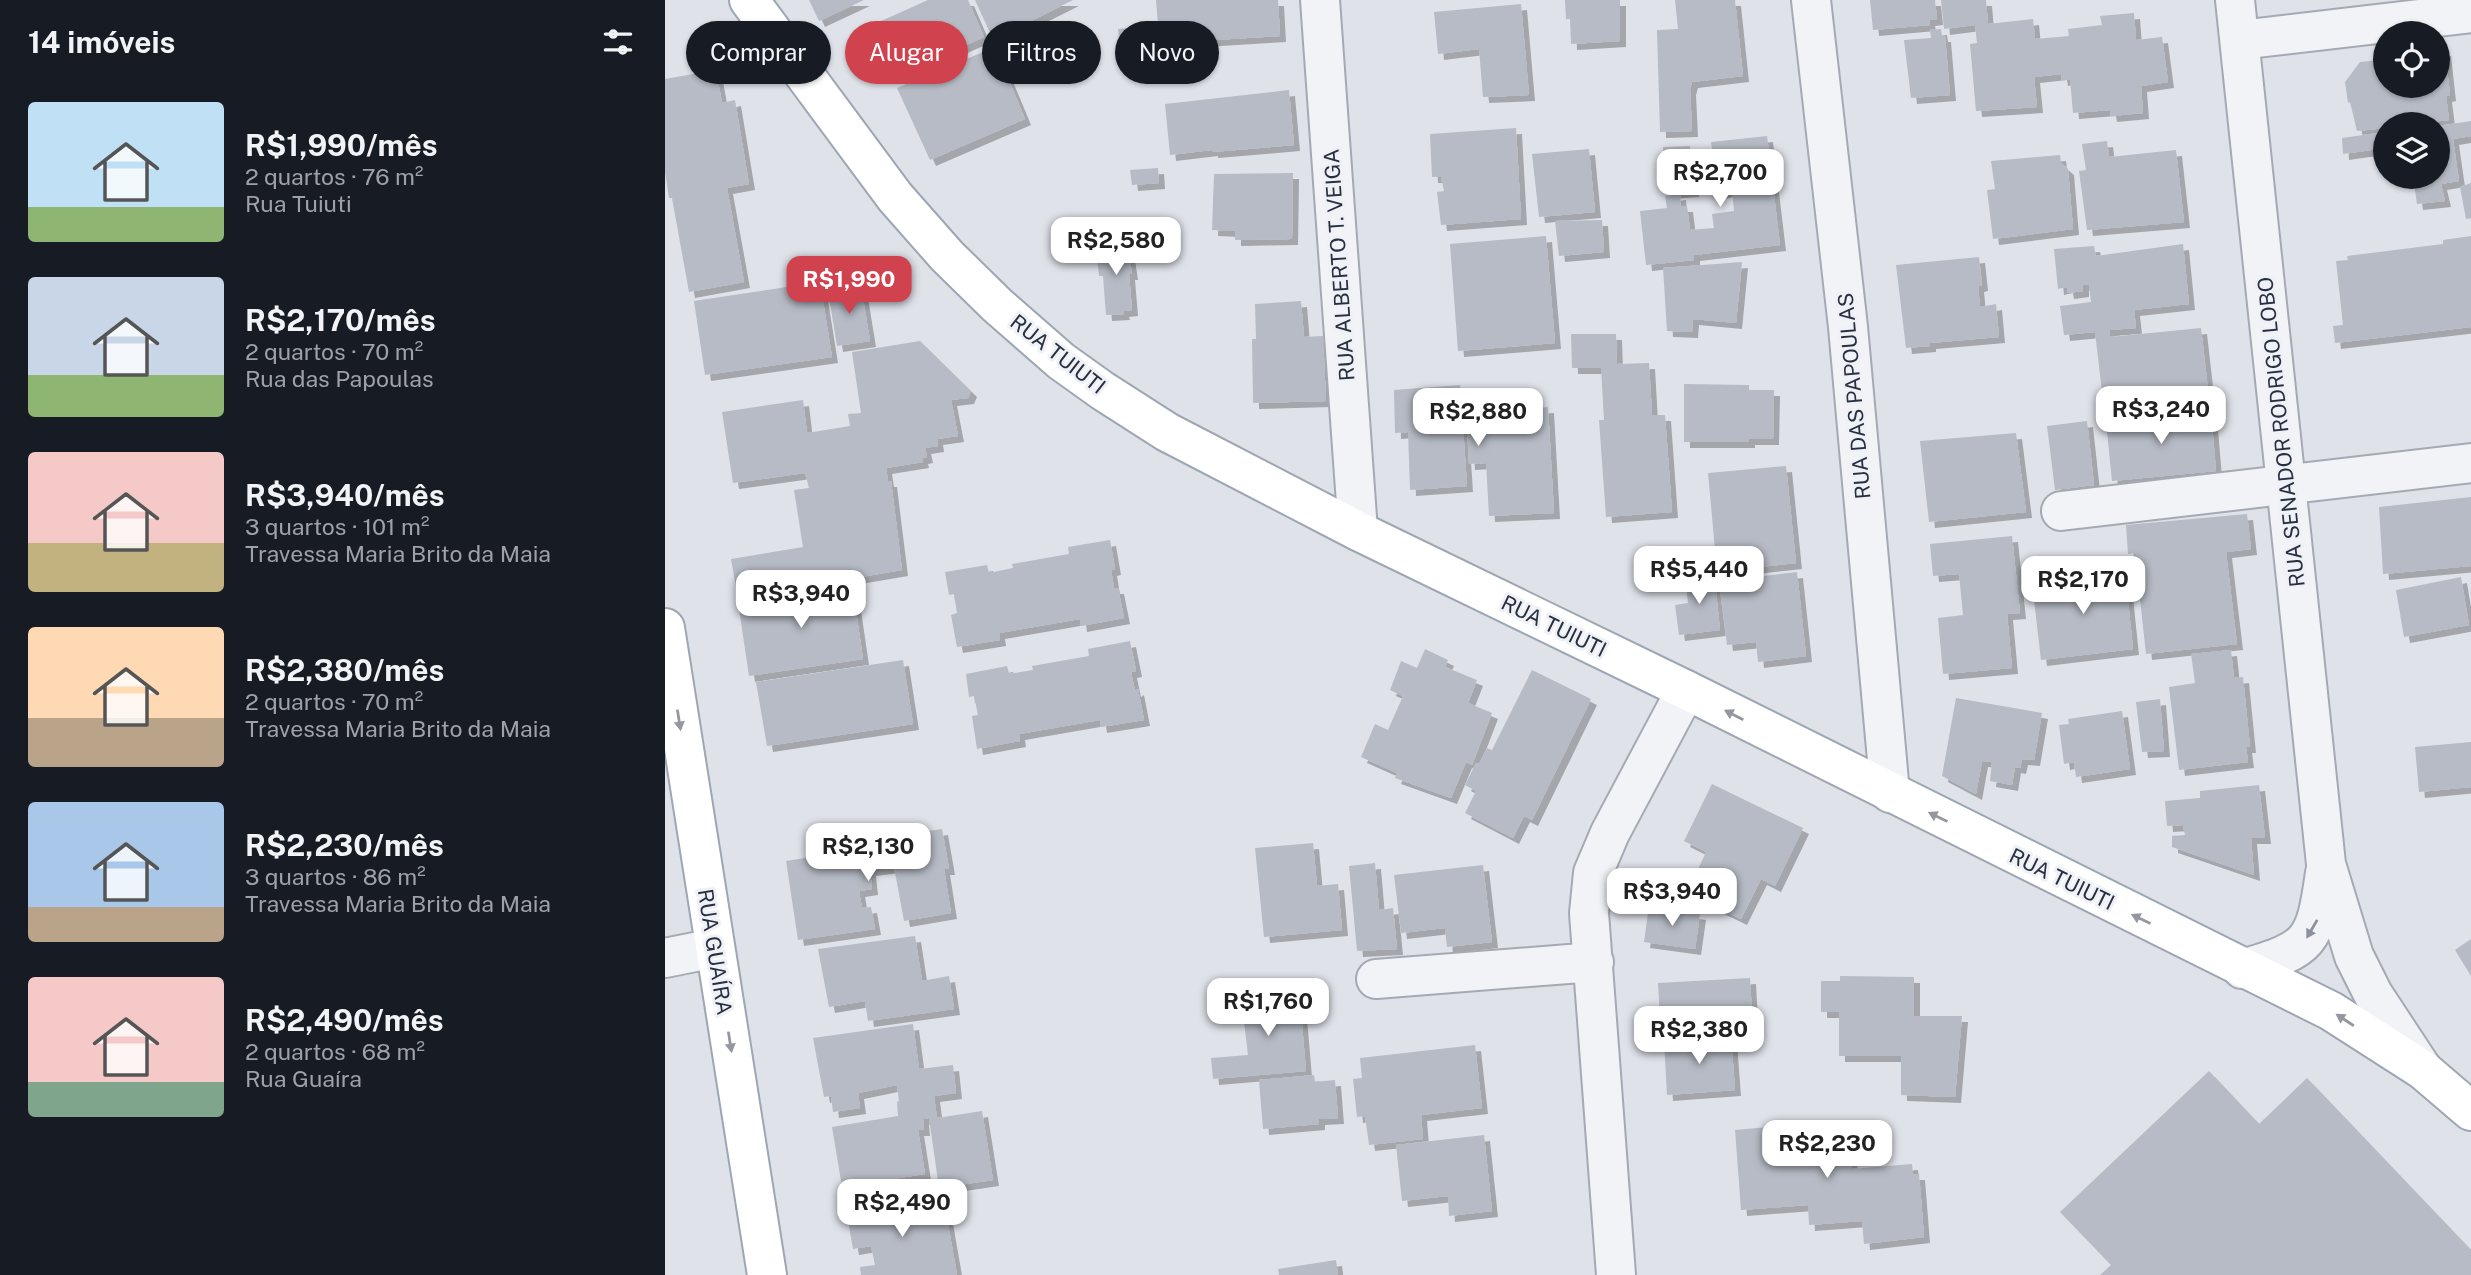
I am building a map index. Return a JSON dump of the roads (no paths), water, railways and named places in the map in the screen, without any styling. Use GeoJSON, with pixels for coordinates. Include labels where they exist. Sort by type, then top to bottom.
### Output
{"type":"FeatureCollection","features":[{"type":"Feature","properties":{"kind":"main road","name":"RUA TUIUTI"},"geometry":{"type":"LineString","coordinates":[[749,0],[895,197],[947,257],[1061,361],[1103,391],[1157,425],[1358,531],[1686,690],[2331,1011],[2423,1070],[2471,1111]]}},
{"type":"Feature","properties":{"kind":"main road","name":"RUA GUAÍRA"},"geometry":{"type":"LineString","coordinates":[[665,628],[767,1275]]}},
{"type":"Feature","properties":{"kind":"street","name":"RUA ALBERTO T. VEIGA"},"geometry":{"type":"LineString","coordinates":[[1320,0],[1358,531]]}},
{"type":"Feature","properties":{"kind":"street","name":"RUA DAS PAPOULAS"},"geometry":{"type":"LineString","coordinates":[[1811,0],[1849,327],[1890,793]]}},
{"type":"Feature","properties":{"kind":"street","name":"RUA SENADOR RODRIGO LOBO"},"geometry":{"type":"LineString","coordinates":[[2235,0],[2326,864],[2354,956],[2373,994],[2423,1070]]}},
{"type":"Feature","properties":{"kind":"street"},"geometry":{"type":"LineString","coordinates":[[2240,40],[2471,13]]}},
{"type":"Feature","properties":{"kind":"street"},"geometry":{"type":"LineString","coordinates":[[2061,511],[2471,463]]}},
{"type":"Feature","properties":{"kind":"street"},"geometry":{"type":"LineString","coordinates":[[1616,1275],[1589,914],[1593,873],[1610,833],[1686,690]]}},
{"type":"Feature","properties":{"kind":"street","name":"RUA SENADOR RODRIGO LOBO"},"geometry":{"type":"LineString","coordinates":[[2242,969],[2281,958],[2301,946],[2317,925],[2326,864]]}},
{"type":"Feature","properties":{"kind":"street"},"geometry":{"type":"LineString","coordinates":[[665,958],[715,948]]}},
{"type":"Feature","properties":{"kind":"street"},"geometry":{"type":"LineString","coordinates":[[1376,979],[1594,962]]}}]}
